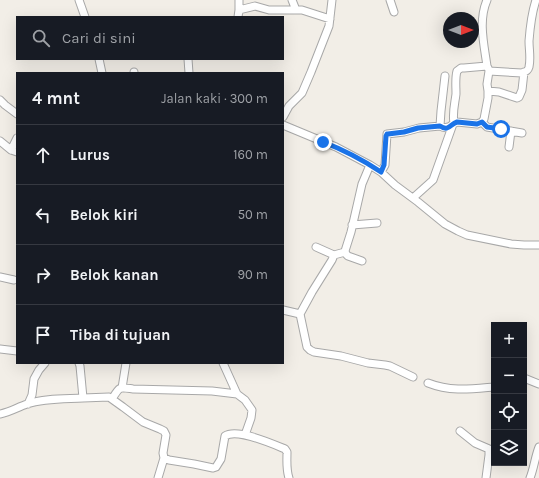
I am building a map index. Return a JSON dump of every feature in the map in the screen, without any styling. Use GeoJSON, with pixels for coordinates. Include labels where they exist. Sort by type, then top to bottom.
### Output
{"type":"FeatureCollection","features":[{"type":"Feature","properties":{"kind":"street"},"geometry":{"type":"LineString","coordinates":[[80,0],[85,16]]}},
{"type":"Feature","properties":{"kind":"street"},"geometry":{"type":"LineString","coordinates":[[238,0],[239,13],[255,6],[269,10],[307,11],[330,19]]}},
{"type":"Feature","properties":{"kind":"street"},"geometry":{"type":"LineString","coordinates":[[292,0],[296,10]]}},
{"type":"Feature","properties":{"kind":"street"},"geometry":{"type":"LineString","coordinates":[[284,115],[289,106],[302,93],[326,33],[330,19],[332,0]]}},
{"type":"Feature","properties":{"kind":"street"},"geometry":{"type":"LineString","coordinates":[[390,0],[394,12]]}},
{"type":"Feature","properties":{"kind":"street"},"geometry":{"type":"LineString","coordinates":[[381,172],[384,165],[387,134],[404,132],[418,128],[440,126],[443,128],[448,128],[454,123],[464,122],[477,124],[482,122],[485,116],[488,98],[488,68],[482,32],[483,10],[487,0]]}},
{"type":"Feature","properties":{"kind":"street"},"geometry":{"type":"LineString","coordinates":[[488,91],[499,92],[517,98],[519,97],[522,90],[524,72],[527,71],[528,68],[530,56],[529,42],[536,0]]}},
{"type":"Feature","properties":{"kind":"street"},"geometry":{"type":"LineString","coordinates":[[98,60],[102,72]]}},
{"type":"Feature","properties":{"kind":"street"},"geometry":{"type":"LineString","coordinates":[[188,60],[189,72]]}},
{"type":"Feature","properties":{"kind":"street"},"geometry":{"type":"LineString","coordinates":[[416,200],[433,180],[454,123],[453,118],[457,71],[461,68],[488,68],[524,72]]}},
{"type":"Feature","properties":{"kind":"street"},"geometry":{"type":"LineString","coordinates":[[440,126],[445,76]]}},
{"type":"Feature","properties":{"kind":"street"},"geometry":{"type":"LineString","coordinates":[[0,100],[5,106],[16,113]]}},
{"type":"Feature","properties":{"kind":"street"},"geometry":{"type":"LineString","coordinates":[[482,122],[487,127],[522,133]]}},
{"type":"Feature","properties":{"kind":"street"},"geometry":{"type":"LineString","coordinates":[[284,125],[336,147],[370,165],[381,172],[395,185],[445,224],[467,235],[511,244],[539,245]]}},
{"type":"Feature","properties":{"kind":"street"},"geometry":{"type":"LineString","coordinates":[[509,147],[511,131]]}},
{"type":"Feature","properties":{"kind":"street"},"geometry":{"type":"LineString","coordinates":[[0,140],[14,151]]}},
{"type":"Feature","properties":{"kind":"street"},"geometry":{"type":"LineString","coordinates":[[345,252],[362,184],[370,165]]}},
{"type":"Feature","properties":{"kind":"street"},"geometry":{"type":"LineString","coordinates":[[352,225],[376,223]]}},
{"type":"Feature","properties":{"kind":"street"},"geometry":{"type":"LineString","coordinates":[[316,247],[334,256]]}},
{"type":"Feature","properties":{"kind":"street"},"geometry":{"type":"LineString","coordinates":[[345,252],[334,256],[300,314],[307,346],[314,352],[341,356],[368,364],[390,366],[413,377]]}},
{"type":"Feature","properties":{"kind":"street"},"geometry":{"type":"LineString","coordinates":[[345,252],[348,256],[362,261]]}},
{"type":"Feature","properties":{"kind":"street"},"geometry":{"type":"LineString","coordinates":[[0,277],[14,280]]}},
{"type":"Feature","properties":{"kind":"street"},"geometry":{"type":"LineString","coordinates":[[284,310],[300,314]]}},
{"type":"Feature","properties":{"kind":"street"},"geometry":{"type":"LineString","coordinates":[[0,350],[16,351]]}},
{"type":"Feature","properties":{"kind":"street"},"geometry":{"type":"LineString","coordinates":[[28,404],[32,395],[34,379],[44,364]]}},
{"type":"Feature","properties":{"kind":"street"},"geometry":{"type":"LineString","coordinates":[[79,364],[83,398]]}},
{"type":"Feature","properties":{"kind":"street"},"geometry":{"type":"LineString","coordinates":[[122,388],[126,364]]}},
{"type":"Feature","properties":{"kind":"street"},"geometry":{"type":"LineString","coordinates":[[222,364],[237,394]]}},
{"type":"Feature","properties":{"kind":"street"},"geometry":{"type":"LineString","coordinates":[[527,379],[539,384]]}},
{"type":"Feature","properties":{"kind":"street"},"geometry":{"type":"LineString","coordinates":[[428,383],[456,390],[491,387]]}},
{"type":"Feature","properties":{"kind":"street"},"geometry":{"type":"LineString","coordinates":[[112,399],[118,389],[122,388],[212,391],[237,394],[246,400],[252,410],[245,435]]}},
{"type":"Feature","properties":{"kind":"street"},"geometry":{"type":"LineString","coordinates":[[0,414],[41,401],[105,397],[112,399],[143,422],[160,429],[166,435],[163,452],[164,458],[158,478]]}},
{"type":"Feature","properties":{"kind":"street"},"geometry":{"type":"LineString","coordinates":[[460,431],[475,443],[489,449],[486,478]]}},
{"type":"Feature","properties":{"kind":"street"},"geometry":{"type":"LineString","coordinates":[[164,458],[213,468],[216,467],[221,459],[225,436],[227,434],[245,435],[268,441],[286,449],[286,471],[288,478]]}},
{"type":"Feature","properties":{"kind":"street"},"geometry":{"type":"LineString","coordinates":[[530,478],[539,447]]}},
{"type":"Feature","properties":{"kind":"route"},"geometry":{"type":"LineString","coordinates":[[323,142],[360,158],[381,172],[386,157],[387,134],[404,132],[418,128],[440,126],[443,128],[448,128],[457,122],[477,124],[482,122],[487,127],[501,129]]}}]}
